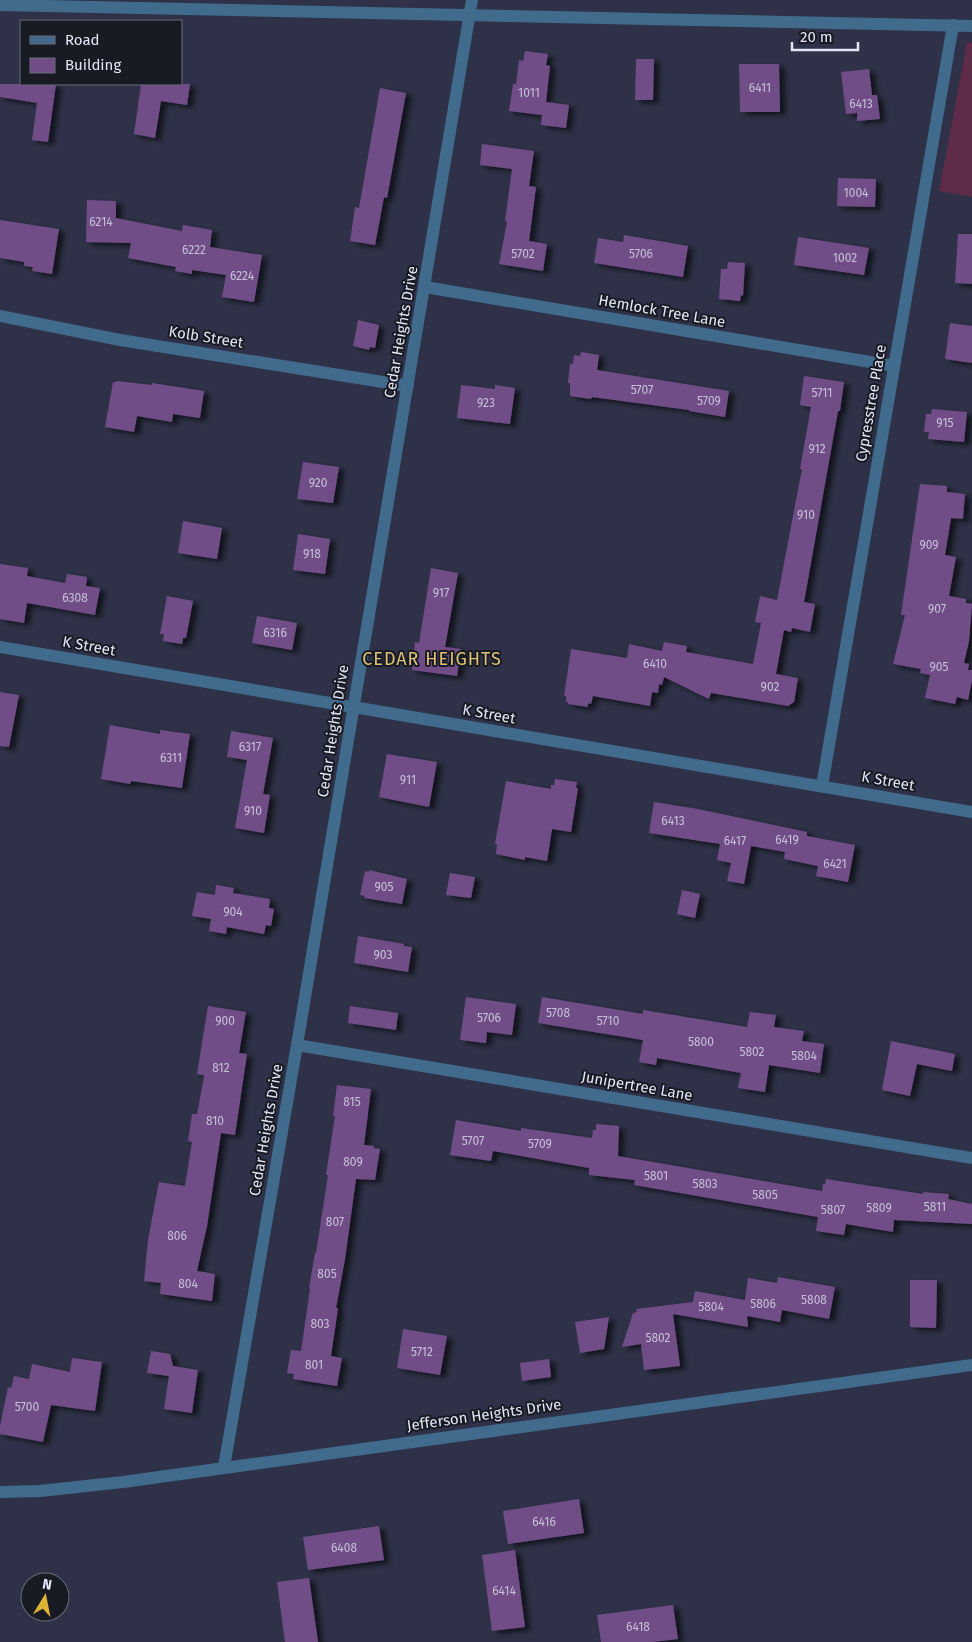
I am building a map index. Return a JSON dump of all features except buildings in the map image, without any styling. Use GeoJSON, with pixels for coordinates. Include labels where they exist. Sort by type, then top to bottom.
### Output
{"type":"FeatureCollection","features":[{"type":"Feature","properties":{"kind":"street","name":"Cedar Heights Drive"},"geometry":{"type":"LineString","coordinates":[[224,1467],[297,1045],[472,0]]}},
{"type":"Feature","properties":{"kind":"street"},"geometry":{"type":"LineString","coordinates":[[0,5],[972,26]]}},
{"type":"Feature","properties":{"kind":"street","name":"Cypresstree Place"},"geometry":{"type":"LineString","coordinates":[[822,786],[953,25]]}},
{"type":"Feature","properties":{"kind":"street","name":"Hemlock Tree Lane"},"geometry":{"type":"LineString","coordinates":[[425,287],[894,366]]}},
{"type":"Feature","properties":{"kind":"street","name":"Kolb Street"},"geometry":{"type":"LineString","coordinates":[[0,316],[120,340],[408,386]]}},
{"type":"Feature","properties":{"kind":"street","name":"K Street"},"geometry":{"type":"LineString","coordinates":[[0,647],[972,812]]}},
{"type":"Feature","properties":{"kind":"street","name":"Junipertree Lane"},"geometry":{"type":"LineString","coordinates":[[297,1045],[972,1158]]}},
{"type":"Feature","properties":{"kind":"street","name":"Jefferson Heights Drive"},"geometry":{"type":"LineString","coordinates":[[0,1492],[40,1491],[123,1482],[972,1365]]}},
{"type":"Feature","properties":{"kind":"shaded area"},"geometry":{"type":"Polygon","coordinates":[[[967,42],[972,43],[972,197],[939,191],[967,42]]]}},
{"type":"Feature","properties":{"kind":"district","name":"CEDAR HEIGHTS"},"geometry":{"type":"Point","coordinates":[432,659]}}]}
